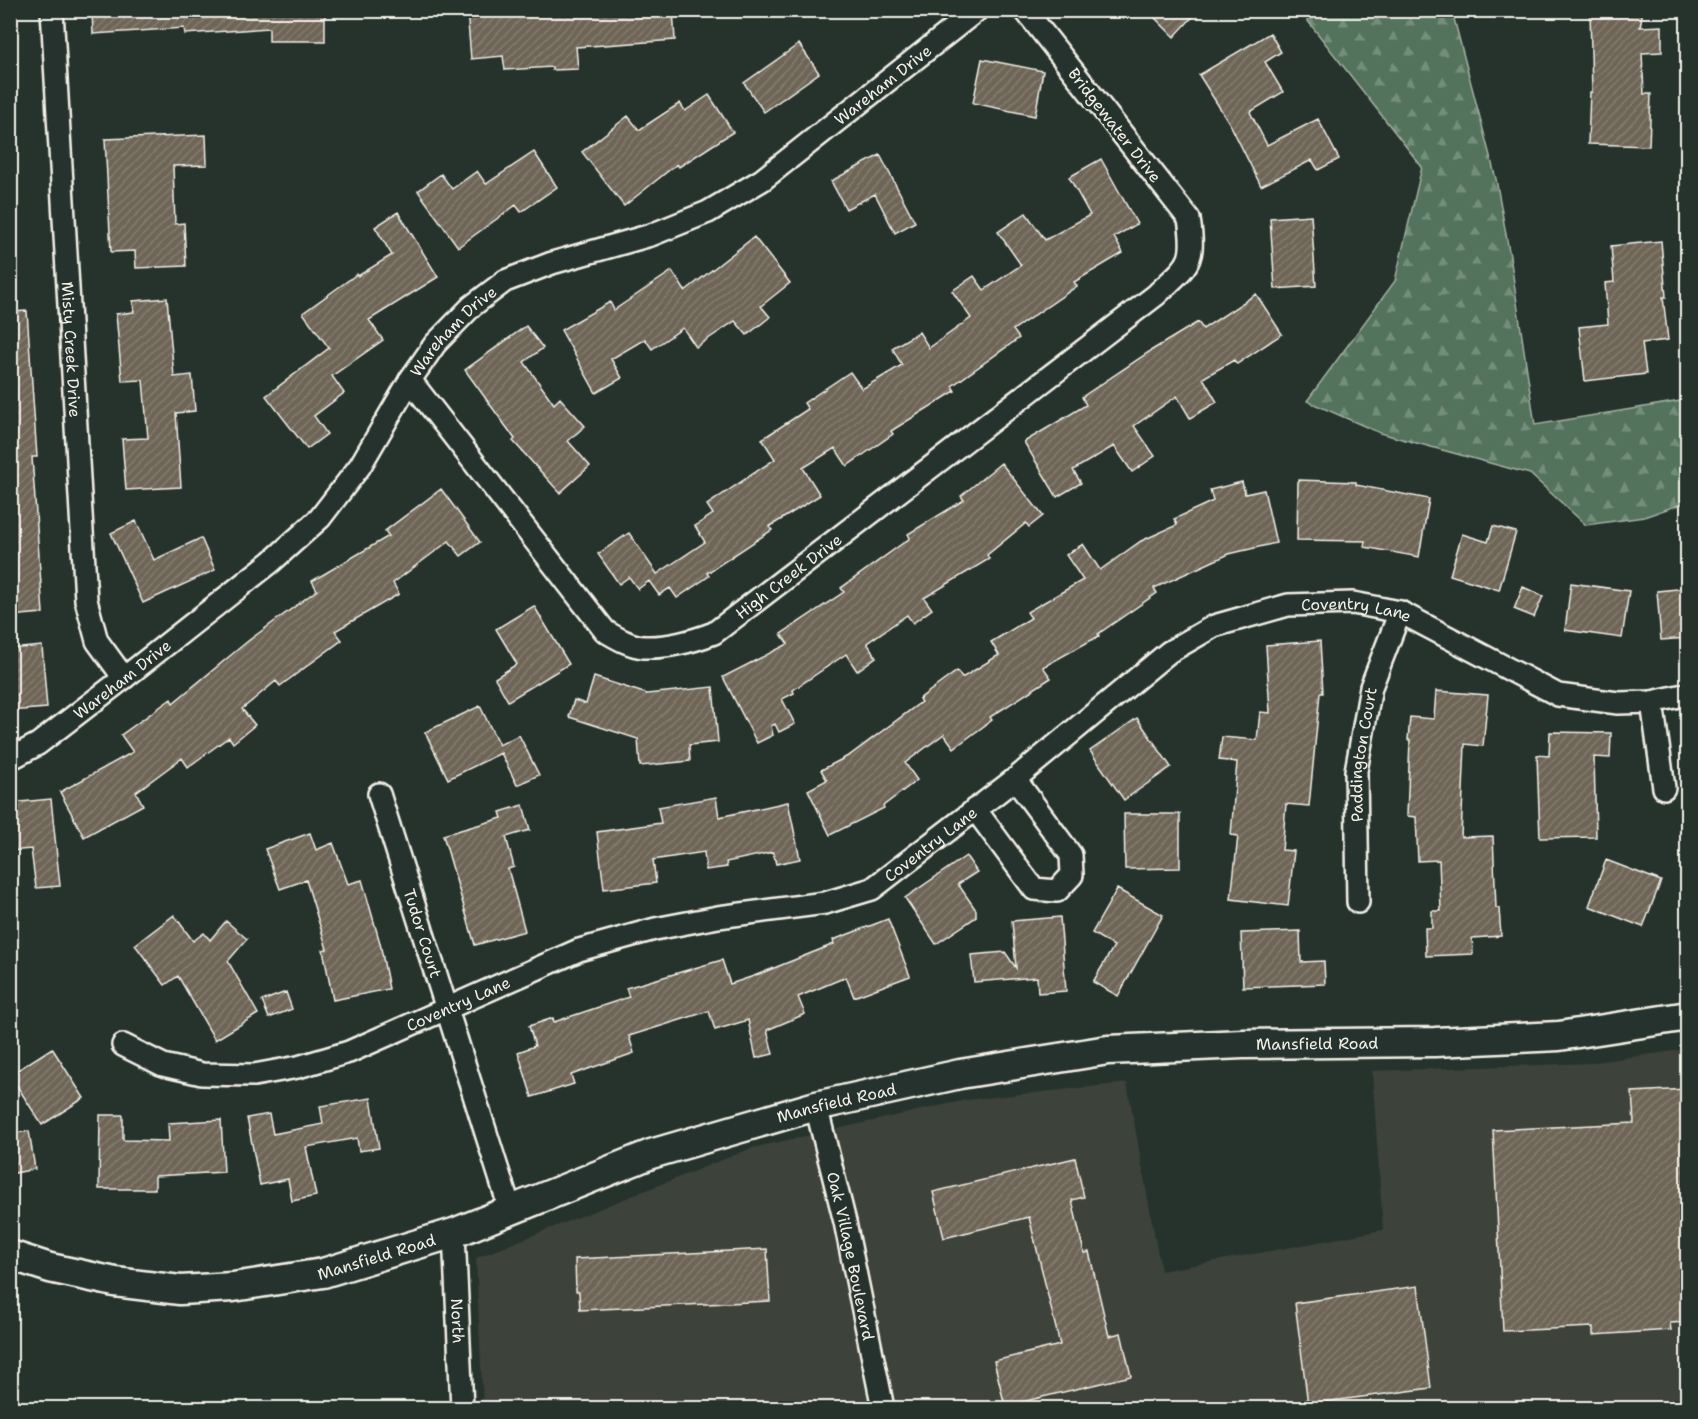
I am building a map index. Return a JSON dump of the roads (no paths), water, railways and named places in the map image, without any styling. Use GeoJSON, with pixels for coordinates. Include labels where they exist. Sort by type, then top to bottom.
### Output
{"type":"FeatureCollection","features":[{"type":"Feature","properties":{"kind":"street","name":"Misty Creek Drive"},"geometry":{"type":"LineString","coordinates":[[52,10],[86,600],[97,641],[124,678]]}},
{"type":"Feature","properties":{"kind":"street","name":"Wareham Drive"},"geometry":{"type":"LineString","coordinates":[[10,759],[38,744],[124,678],[271,562],[320,518],[360,466],[410,381],[435,344],[472,306],[506,281],[552,263],[651,235],[708,212],[762,180],[977,10]]}},
{"type":"Feature","properties":{"kind":"street","name":"Bridgewater Drive"},"geometry":{"type":"LineString","coordinates":[[1025,10],[1189,219],[1193,245]]}},
{"type":"Feature","properties":{"kind":"street","name":"High Creek Drive"},"geometry":{"type":"LineString","coordinates":[[410,381],[604,631],[623,642],[644,647],[691,642],[714,633],[1156,295],[1188,265],[1193,245]]}},
{"type":"Feature","properties":{"kind":"street","name":"Coventry Lane"},"geometry":{"type":"LineString","coordinates":[[123,1045],[163,1065],[202,1074],[254,1075],[298,1067],[349,1052],[579,950],[655,928],[825,903],[872,888],[1015,778],[1169,652],[1214,626],[1288,605],[1353,603],[1400,612],[1558,695],[1618,703],[1653,702],[1688,694]]}},
{"type":"Feature","properties":{"kind":"street","name":"Paddington Court"},"geometry":{"type":"LineString","coordinates":[[1358,902],[1356,771],[1371,687],[1400,612]]}},
{"type":"Feature","properties":{"kind":"street"},"geometry":{"type":"LineString","coordinates":[[1653,702],[1664,788]]}},
{"type":"Feature","properties":{"kind":"street"},"geometry":{"type":"LineString","coordinates":[[975,809],[1034,890],[1057,891],[1072,875],[1071,855],[1015,778]]}},
{"type":"Feature","properties":{"kind":"street","name":"Tudor Court"},"geometry":{"type":"LineString","coordinates":[[379,794],[510,1209]]}},
{"type":"Feature","properties":{"kind":"street","name":"Mansfield Road"},"geometry":{"type":"LineString","coordinates":[[10,1256],[50,1268],[115,1282],[180,1290],[233,1287],[323,1273],[453,1233],[651,1154],[816,1106],[960,1074],[1107,1050],[1243,1044],[1435,1042],[1559,1036],[1688,1016]]}},
{"type":"Feature","properties":{"kind":"street","name":"Oak Village Boulevard"},"geometry":{"type":"LineString","coordinates":[[816,1106],[845,1222],[883,1408]]}},
{"type":"Feature","properties":{"kind":"street","name":"North"},"geometry":{"type":"LineString","coordinates":[[453,1233],[462,1408]]}}]}
